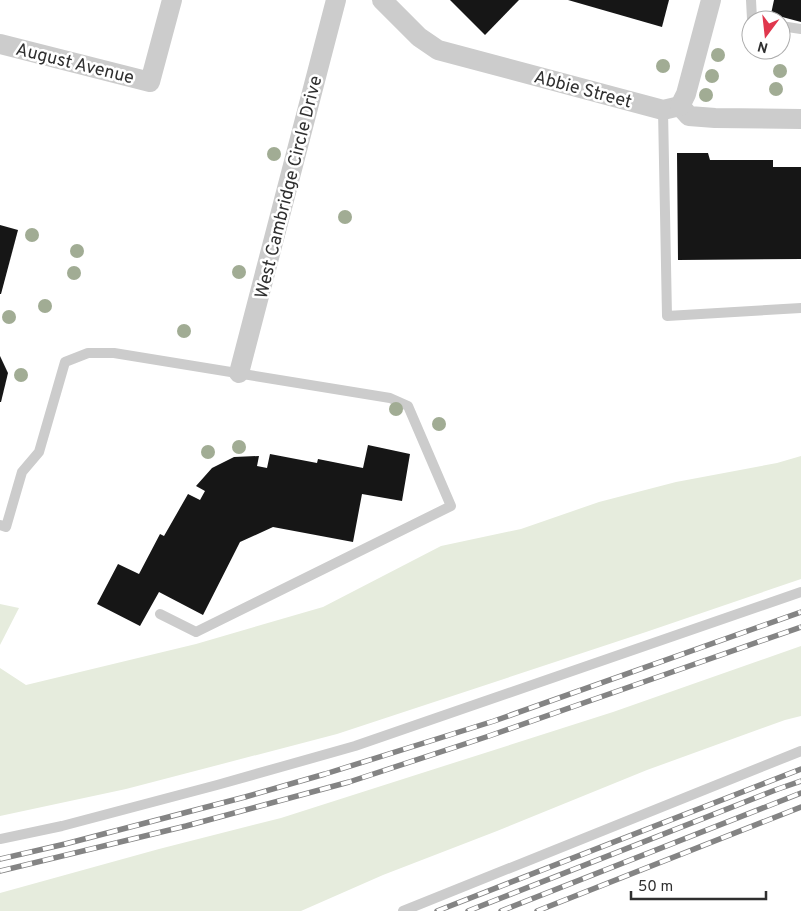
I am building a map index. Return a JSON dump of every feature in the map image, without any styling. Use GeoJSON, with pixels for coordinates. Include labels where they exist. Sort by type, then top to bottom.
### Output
{"type":"FeatureCollection","features":[{"type":"Feature","properties":{"kind":"street","name":"August Avenue"},"geometry":{"type":"LineString","coordinates":[[0,44],[150,82],[172,0]]}},
{"type":"Feature","properties":{"kind":"street","name":"West Cambridge Circle Drive"},"geometry":{"type":"LineString","coordinates":[[239,374],[336,0]]}},
{"type":"Feature","properties":{"kind":"street","name":"Abbie Street"},"geometry":{"type":"LineString","coordinates":[[382,0],[419,37],[438,50],[671,108],[690,116],[714,118],[801,118]]}},
{"type":"Feature","properties":{"kind":"street"},"geometry":{"type":"LineString","coordinates":[[671,108],[686,94],[711,0]]}},
{"type":"Feature","properties":{"kind":"lane"},"geometry":{"type":"LineString","coordinates":[[671,108],[668,316],[801,308]]}},
{"type":"Feature","properties":{"kind":"lane"},"geometry":{"type":"LineString","coordinates":[[0,525],[6,526],[22,472],[39,452],[65,362],[88,354],[114,353],[390,398],[408,406],[451,506],[196,632],[160,614]]}},
{"type":"Feature","properties":{"kind":"lane"},"geometry":{"type":"LineString","coordinates":[[0,839],[62,826],[354,746],[801,592]]}},
{"type":"Feature","properties":{"kind":"lane"},"geometry":{"type":"LineString","coordinates":[[403,911],[801,751]]}},
{"type":"Feature","properties":{"kind":"green space"},"geometry":{"type":"Polygon","coordinates":[[[801,456],[801,579],[337,734],[126,789],[0,816],[0,668],[26,685],[196,644],[323,607],[441,546],[521,529],[599,502],[676,482],[777,463],[801,456]]]}},
{"type":"Feature","properties":{"kind":"green space"},"geometry":{"type":"Polygon","coordinates":[[[0,604],[19,608],[0,645],[0,604]]]}},
{"type":"Feature","properties":{"kind":"green space"},"geometry":{"type":"Polygon","coordinates":[[[801,646],[801,716],[785,720],[647,770],[383,875],[301,911],[0,911],[0,893],[159,849],[281,818],[613,712],[801,646]]]}},
{"type":"Feature","properties":{"kind":"building"},"geometry":{"type":"Polygon","coordinates":[[[450,0],[519,0],[485,35],[450,0]]]}},
{"type":"Feature","properties":{"kind":"building"},"geometry":{"type":"Polygon","coordinates":[[[568,0],[669,0],[662,27],[568,0]]]}},
{"type":"Feature","properties":{"kind":"building"},"geometry":{"type":"Polygon","coordinates":[[[774,0],[801,0],[801,22],[791,19],[791,10],[772,10],[774,0]]]}},
{"type":"Feature","properties":{"kind":"building"},"geometry":{"type":"Polygon","coordinates":[[[677,153],[708,153],[710,160],[773,160],[773,167],[801,167],[801,259],[678,260],[677,153]]]}},
{"type":"Feature","properties":{"kind":"building"},"geometry":{"type":"Polygon","coordinates":[[[0,225],[18,230],[1,294],[0,294],[0,225]]]}},
{"type":"Feature","properties":{"kind":"building"},"geometry":{"type":"Polygon","coordinates":[[[0,356],[8,373],[1,402],[0,402],[0,356]]]}},
{"type":"Feature","properties":{"kind":"building"},"geometry":{"type":"Polygon","coordinates":[[[368,445],[410,454],[402,501],[362,494],[353,542],[273,527],[240,542],[203,615],[159,592],[140,626],[97,604],[118,564],[139,574],[160,534],[164,536],[188,494],[200,500],[205,491],[196,486],[212,468],[234,457],[259,456],[257,466],[267,468],[270,454],[317,463],[318,459],[363,468],[368,445]]]}},
{"type":"Feature","properties":{"kind":"railway"},"geometry":{"type":"LineString","coordinates":[[0,859],[245,797],[325,774],[494,721],[801,612]]}},
{"type":"Feature","properties":{"kind":"railway"},"geometry":{"type":"LineString","coordinates":[[0,871],[186,826],[349,782],[489,736],[801,627]]}},
{"type":"Feature","properties":{"kind":"railway"},"geometry":{"type":"LineString","coordinates":[[437,911],[801,769]]}},
{"type":"Feature","properties":{"kind":"railway"},"geometry":{"type":"LineString","coordinates":[[468,911],[801,781]]}},
{"type":"Feature","properties":{"kind":"railway"},"geometry":{"type":"LineString","coordinates":[[501,911],[801,793]]}},
{"type":"Feature","properties":{"kind":"railway"},"geometry":{"type":"LineString","coordinates":[[537,911],[801,807]]}}]}
